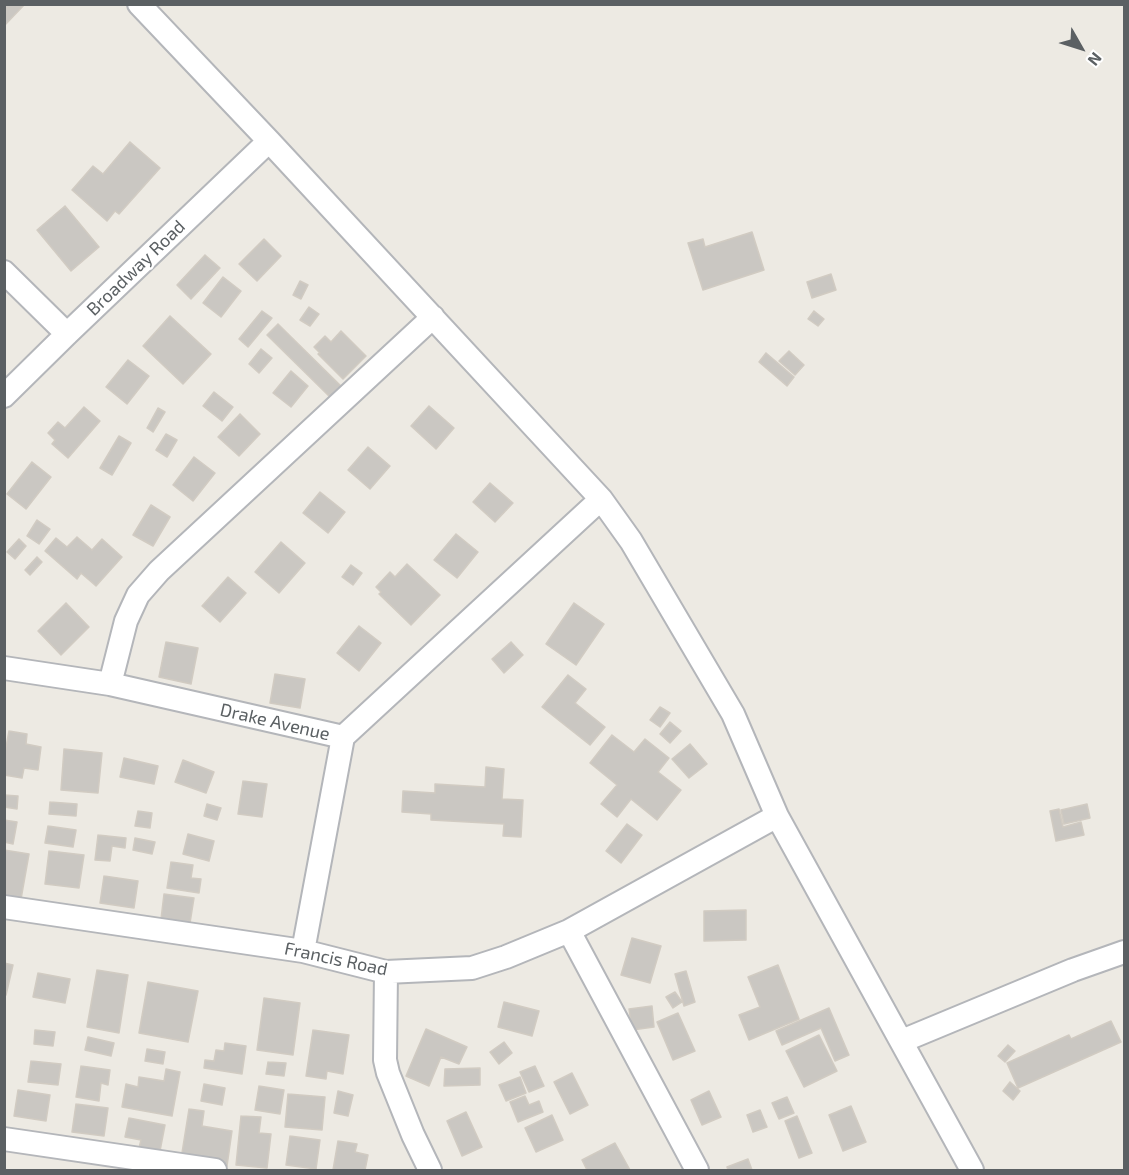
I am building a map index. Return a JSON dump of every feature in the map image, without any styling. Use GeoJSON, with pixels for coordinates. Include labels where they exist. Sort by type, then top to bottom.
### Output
{"type":"FeatureCollection","features":[{"type":"Feature","properties":{"kind":"street"},"geometry":{"type":"LineString","coordinates":[[139,4],[601,499],[631,541],[733,714],[777,816],[972,1170]]}},
{"type":"Feature","properties":{"kind":"street","name":"Broadway Road"},"geometry":{"type":"LineString","coordinates":[[4,396],[269,141]]}},
{"type":"Feature","properties":{"kind":"street"},"geometry":{"type":"LineString","coordinates":[[4,272],[68,334]]}},
{"type":"Feature","properties":{"kind":"street"},"geometry":{"type":"LineString","coordinates":[[110,684],[126,621],[138,595],[159,572],[433,317]]}},
{"type":"Feature","properties":{"kind":"street","name":"Drake Avenue"},"geometry":{"type":"LineString","coordinates":[[4,668],[110,684],[343,737],[601,499]]}},
{"type":"Feature","properties":{"kind":"street"},"geometry":{"type":"LineString","coordinates":[[303,951],[343,737]]}},
{"type":"Feature","properties":{"kind":"street","name":"Francis Road"},"geometry":{"type":"LineString","coordinates":[[4,907],[303,951],[386,972],[472,968],[506,957],[569,931],[777,816]]}},
{"type":"Feature","properties":{"kind":"street"},"geometry":{"type":"LineString","coordinates":[[569,931],[696,1170]]}},
{"type":"Feature","properties":{"kind":"street"},"geometry":{"type":"LineString","coordinates":[[902,1041],[1073,970],[1125,952]]}},
{"type":"Feature","properties":{"kind":"street"},"geometry":{"type":"LineString","coordinates":[[386,972],[385,1060],[413,1135],[430,1170]]}},
{"type":"Feature","properties":{"kind":"street"},"geometry":{"type":"LineString","coordinates":[[4,1139],[215,1170]]}},
{"type":"Feature","properties":{"kind":"building"},"geometry":{"type":"Polygon","coordinates":[[[4,4],[25,4],[4,26],[4,4]]]}},
{"type":"Feature","properties":{"kind":"building"},"geometry":{"type":"Polygon","coordinates":[[[130,142],[160,168],[119,214],[115,211],[107,221],[72,190],[93,166],[103,174],[130,142]]]}},
{"type":"Feature","properties":{"kind":"building"},"geometry":{"type":"Polygon","coordinates":[[[65,206],[99,247],[71,271],[37,230],[65,206]]]}},
{"type":"Feature","properties":{"kind":"building"},"geometry":{"type":"Polygon","coordinates":[[[752,232],[764,270],[703,290],[688,243],[703,239],[705,247],[752,232]]]}},
{"type":"Feature","properties":{"kind":"building"},"geometry":{"type":"Polygon","coordinates":[[[264,239],[281,256],[257,281],[239,264],[264,239]]]}},
{"type":"Feature","properties":{"kind":"building"},"geometry":{"type":"Polygon","coordinates":[[[205,255],[220,268],[191,299],[177,285],[205,255]]]}},
{"type":"Feature","properties":{"kind":"building"},"geometry":{"type":"Polygon","coordinates":[[[831,274],[836,290],[812,298],[807,282],[831,274]]]}},
{"type":"Feature","properties":{"kind":"building"},"geometry":{"type":"Polygon","coordinates":[[[223,277],[241,291],[221,317],[203,303],[223,277]]]}},
{"type":"Feature","properties":{"kind":"building"},"geometry":{"type":"Polygon","coordinates":[[[300,281],[308,285],[301,299],[293,295],[300,281]]]}},
{"type":"Feature","properties":{"kind":"building"},"geometry":{"type":"Polygon","coordinates":[[[309,307],[319,314],[310,326],[300,320],[309,307]]]}},
{"type":"Feature","properties":{"kind":"building"},"geometry":{"type":"Polygon","coordinates":[[[262,311],[272,318],[248,347],[239,339],[262,311]]]}},
{"type":"Feature","properties":{"kind":"building"},"geometry":{"type":"Polygon","coordinates":[[[814,311],[824,319],[818,326],[808,319],[814,311]]]}},
{"type":"Feature","properties":{"kind":"building"},"geometry":{"type":"Polygon","coordinates":[[[170,316],[211,354],[183,384],[143,346],[170,316]]]}},
{"type":"Feature","properties":{"kind":"building"},"geometry":{"type":"Polygon","coordinates":[[[278,324],[345,390],[334,401],[267,335],[278,324]]]}},
{"type":"Feature","properties":{"kind":"building"},"geometry":{"type":"Polygon","coordinates":[[[341,331],[366,356],[343,379],[314,347],[325,336],[331,342],[341,331]]]}},
{"type":"Feature","properties":{"kind":"building"},"geometry":{"type":"Polygon","coordinates":[[[261,349],[272,358],[259,373],[249,364],[261,349]]]}},
{"type":"Feature","properties":{"kind":"building"},"geometry":{"type":"Polygon","coordinates":[[[789,351],[804,365],[795,375],[779,361],[789,351]]]}},
{"type":"Feature","properties":{"kind":"building"},"geometry":{"type":"Polygon","coordinates":[[[766,353],[794,377],[787,386],[759,362],[766,353]]]}},
{"type":"Feature","properties":{"kind":"building"},"geometry":{"type":"Polygon","coordinates":[[[128,360],[149,376],[127,404],[106,387],[128,360]]]}},
{"type":"Feature","properties":{"kind":"building"},"geometry":{"type":"Polygon","coordinates":[[[291,371],[308,386],[291,407],[273,393],[291,371]]]}},
{"type":"Feature","properties":{"kind":"building"},"geometry":{"type":"Polygon","coordinates":[[[214,392],[233,407],[222,421],[203,406],[214,392]]]}},
{"type":"Feature","properties":{"kind":"building"},"geometry":{"type":"Polygon","coordinates":[[[429,406],[454,428],[436,449],[411,426],[429,406]]]}},
{"type":"Feature","properties":{"kind":"building"},"geometry":{"type":"Polygon","coordinates":[[[84,407],[100,421],[68,458],[52,444],[55,440],[48,433],[58,422],[65,428],[84,407]]]}},
{"type":"Feature","properties":{"kind":"building"},"geometry":{"type":"Polygon","coordinates":[[[158,408],[165,412],[153,432],[147,428],[158,408]]]}},
{"type":"Feature","properties":{"kind":"building"},"geometry":{"type":"Polygon","coordinates":[[[240,414],[260,434],[239,456],[218,437],[240,414]]]}},
{"type":"Feature","properties":{"kind":"building"},"geometry":{"type":"Polygon","coordinates":[[[166,434],[177,440],[167,457],[156,450],[166,434]]]}},
{"type":"Feature","properties":{"kind":"building"},"geometry":{"type":"Polygon","coordinates":[[[119,436],[131,443],[112,475],[100,468],[119,436]]]}},
{"type":"Feature","properties":{"kind":"building"},"geometry":{"type":"Polygon","coordinates":[[[368,447],[390,466],[370,489],[348,470],[368,447]]]}},
{"type":"Feature","properties":{"kind":"building"},"geometry":{"type":"Polygon","coordinates":[[[194,457],[215,473],[193,501],[173,485],[194,457]]]}},
{"type":"Feature","properties":{"kind":"building"},"geometry":{"type":"Polygon","coordinates":[[[32,462],[51,477],[26,509],[7,494],[32,462]]]}},
{"type":"Feature","properties":{"kind":"building"},"geometry":{"type":"Polygon","coordinates":[[[490,483],[513,503],[495,522],[473,502],[490,483]]]}},
{"type":"Feature","properties":{"kind":"building"},"geometry":{"type":"Polygon","coordinates":[[[320,492],[345,512],[328,533],[303,513],[320,492]]]}},
{"type":"Feature","properties":{"kind":"building"},"geometry":{"type":"Polygon","coordinates":[[[151,505],[170,517],[153,546],[133,535],[151,505]]]}},
{"type":"Feature","properties":{"kind":"building"},"geometry":{"type":"Polygon","coordinates":[[[37,520],[50,529],[39,544],[27,536],[37,520]]]}},
{"type":"Feature","properties":{"kind":"building"},"geometry":{"type":"Polygon","coordinates":[[[456,534],[478,552],[457,578],[434,560],[456,534]]]}},
{"type":"Feature","properties":{"kind":"building"},"geometry":{"type":"Polygon","coordinates":[[[77,537],[92,550],[102,539],[122,557],[96,586],[81,573],[77,579],[45,551],[56,538],[67,547],[77,537]]]}},
{"type":"Feature","properties":{"kind":"building"},"geometry":{"type":"Polygon","coordinates":[[[19,539],[26,546],[15,559],[7,552],[19,539]]]}},
{"type":"Feature","properties":{"kind":"building"},"geometry":{"type":"Polygon","coordinates":[[[281,542],[305,563],[279,593],[255,572],[281,542]]]}},
{"type":"Feature","properties":{"kind":"building"},"geometry":{"type":"Polygon","coordinates":[[[37,557],[42,562],[30,575],[25,570],[37,557]]]}},
{"type":"Feature","properties":{"kind":"building"},"geometry":{"type":"Polygon","coordinates":[[[407,564],[440,595],[411,625],[379,594],[381,592],[376,587],[390,572],[395,577],[407,564]]]}},
{"type":"Feature","properties":{"kind":"building"},"geometry":{"type":"Polygon","coordinates":[[[351,565],[362,573],[353,585],[342,577],[351,565]]]}},
{"type":"Feature","properties":{"kind":"building"},"geometry":{"type":"Polygon","coordinates":[[[228,577],[246,593],[220,622],[202,606],[228,577]]]}},
{"type":"Feature","properties":{"kind":"building"},"geometry":{"type":"Polygon","coordinates":[[[66,603],[89,627],[61,655],[38,631],[66,603]]]}},
{"type":"Feature","properties":{"kind":"building"},"geometry":{"type":"Polygon","coordinates":[[[574,603],[604,624],[576,665],[546,644],[574,603]]]}},
{"type":"Feature","properties":{"kind":"building"},"geometry":{"type":"Polygon","coordinates":[[[359,626],[381,643],[359,671],[337,653],[359,626]]]}},
{"type":"Feature","properties":{"kind":"building"},"geometry":{"type":"Polygon","coordinates":[[[166,642],[198,648],[191,684],[159,677],[166,642]]]}},
{"type":"Feature","properties":{"kind":"building"},"geometry":{"type":"Polygon","coordinates":[[[511,642],[523,655],[504,673],[492,659],[511,642]]]}},
{"type":"Feature","properties":{"kind":"building"},"geometry":{"type":"Polygon","coordinates":[[[275,674],[305,679],[300,708],[270,703],[275,674]]]}},
{"type":"Feature","properties":{"kind":"building"},"geometry":{"type":"Polygon","coordinates":[[[568,675],[586,689],[575,703],[605,727],[590,745],[542,707],[568,675]]]}},
{"type":"Feature","properties":{"kind":"building"},"geometry":{"type":"Polygon","coordinates":[[[660,707],[670,713],[660,727],[650,720],[660,707]]]}},
{"type":"Feature","properties":{"kind":"building"},"geometry":{"type":"Polygon","coordinates":[[[670,722],[681,731],[670,743],[660,734],[670,722]]]}},
{"type":"Feature","properties":{"kind":"building"},"geometry":{"type":"Polygon","coordinates":[[[9,731],[27,734],[26,744],[41,747],[38,770],[24,768],[22,778],[4,775],[4,758],[9,731]]]}},
{"type":"Feature","properties":{"kind":"building"},"geometry":{"type":"Polygon","coordinates":[[[612,735],[634,752],[645,739],[669,758],[658,772],[681,790],[657,820],[631,799],[617,817],[601,804],[617,785],[590,763],[612,735]]]}},
{"type":"Feature","properties":{"kind":"building"},"geometry":{"type":"Polygon","coordinates":[[[690,744],[707,764],[689,778],[672,759],[690,744]]]}},
{"type":"Feature","properties":{"kind":"building"},"geometry":{"type":"Polygon","coordinates":[[[64,749],[102,753],[98,793],[61,790],[64,749]]]}},
{"type":"Feature","properties":{"kind":"building"},"geometry":{"type":"Polygon","coordinates":[[[124,758],[158,766],[154,784],[120,777],[124,758]]]}},
{"type":"Feature","properties":{"kind":"building"},"geometry":{"type":"Polygon","coordinates":[[[183,760],[214,772],[206,793],[175,782],[183,760]]]}},
{"type":"Feature","properties":{"kind":"building"},"geometry":{"type":"Polygon","coordinates":[[[486,767],[504,769],[502,799],[523,800],[521,837],[503,836],[504,824],[431,820],[431,814],[402,812],[403,791],[435,793],[435,784],[485,787],[486,767]]]}},
{"type":"Feature","properties":{"kind":"building"},"geometry":{"type":"Polygon","coordinates":[[[243,781],[267,784],[262,817],[238,814],[243,781]]]}},
{"type":"Feature","properties":{"kind":"building"},"geometry":{"type":"Polygon","coordinates":[[[4,795],[18,796],[17,809],[4,807],[4,795]]]}},
{"type":"Feature","properties":{"kind":"building"},"geometry":{"type":"Polygon","coordinates":[[[50,802],[77,804],[76,816],[49,814],[50,802]]]}},
{"type":"Feature","properties":{"kind":"building"},"geometry":{"type":"Polygon","coordinates":[[[207,804],[221,808],[217,820],[204,816],[207,804]]]}},
{"type":"Feature","properties":{"kind":"building"},"geometry":{"type":"Polygon","coordinates":[[[1087,804],[1090,818],[1064,824],[1061,810],[1087,804]]]}},
{"type":"Feature","properties":{"kind":"building"},"geometry":{"type":"Polygon","coordinates":[[[1059,809],[1063,827],[1081,822],[1084,835],[1056,841],[1050,811],[1059,809]]]}},
{"type":"Feature","properties":{"kind":"building"},"geometry":{"type":"Polygon","coordinates":[[[138,811],[152,813],[150,828],[135,826],[138,811]]]}},
{"type":"Feature","properties":{"kind":"building"},"geometry":{"type":"Polygon","coordinates":[[[4,820],[17,822],[13,844],[4,842],[4,820]]]}},
{"type":"Feature","properties":{"kind":"building"},"geometry":{"type":"Polygon","coordinates":[[[627,824],[642,835],[621,863],[606,851],[627,824]]]}},
{"type":"Feature","properties":{"kind":"building"},"geometry":{"type":"Polygon","coordinates":[[[48,826],[76,830],[73,847],[45,843],[48,826]]]}},
{"type":"Feature","properties":{"kind":"building"},"geometry":{"type":"Polygon","coordinates":[[[188,834],[214,841],[209,861],[183,854],[188,834]]]}},
{"type":"Feature","properties":{"kind":"building"},"geometry":{"type":"Polygon","coordinates":[[[98,835],[126,838],[125,848],[112,846],[110,861],[95,860],[98,835]]]}},
{"type":"Feature","properties":{"kind":"building"},"geometry":{"type":"Polygon","coordinates":[[[135,838],[155,842],[152,854],[133,850],[135,838]]]}},
{"type":"Feature","properties":{"kind":"building"},"geometry":{"type":"Polygon","coordinates":[[[4,850],[29,854],[21,899],[4,896],[4,850]]]}},
{"type":"Feature","properties":{"kind":"building"},"geometry":{"type":"Polygon","coordinates":[[[49,851],[84,855],[79,888],[45,884],[49,851]]]}},
{"type":"Feature","properties":{"kind":"building"},"geometry":{"type":"Polygon","coordinates":[[[171,862],[193,865],[191,878],[201,879],[199,893],[167,888],[171,862]]]}},
{"type":"Feature","properties":{"kind":"building"},"geometry":{"type":"Polygon","coordinates":[[[104,876],[138,881],[134,908],[100,903],[104,876]]]}},
{"type":"Feature","properties":{"kind":"building"},"geometry":{"type":"Polygon","coordinates":[[[164,894],[194,898],[190,923],[161,919],[164,894]]]}},
{"type":"Feature","properties":{"kind":"building"},"geometry":{"type":"Polygon","coordinates":[[[746,910],[746,940],[704,941],[704,911],[746,910]]]}},
{"type":"Feature","properties":{"kind":"building"},"geometry":{"type":"Polygon","coordinates":[[[632,938],[661,946],[650,983],[621,975],[632,938]]]}},
{"type":"Feature","properties":{"kind":"building"},"geometry":{"type":"Polygon","coordinates":[[[4,963],[13,965],[6,995],[4,995],[4,963]]]}},
{"type":"Feature","properties":{"kind":"building"},"geometry":{"type":"Polygon","coordinates":[[[778,965],[799,1019],[749,1040],[739,1015],[760,1007],[748,977],[778,965]]]}},
{"type":"Feature","properties":{"kind":"building"},"geometry":{"type":"Polygon","coordinates":[[[97,970],[128,975],[119,1033],[87,1027],[97,970]]]}},
{"type":"Feature","properties":{"kind":"building"},"geometry":{"type":"Polygon","coordinates":[[[686,971],[695,1002],[684,1006],[675,974],[686,971]]]}},
{"type":"Feature","properties":{"kind":"building"},"geometry":{"type":"Polygon","coordinates":[[[38,973],[70,979],[65,1003],[33,997],[38,973]]]}},
{"type":"Feature","properties":{"kind":"building"},"geometry":{"type":"Polygon","coordinates":[[[148,982],[198,991],[188,1042],[139,1033],[148,982]]]}},
{"type":"Feature","properties":{"kind":"building"},"geometry":{"type":"Polygon","coordinates":[[[675,992],[682,1002],[673,1008],[666,997],[675,992]]]}},
{"type":"Feature","properties":{"kind":"building"},"geometry":{"type":"Polygon","coordinates":[[[264,998],[300,1003],[293,1055],[257,1050],[264,998]]]}},
{"type":"Feature","properties":{"kind":"building"},"geometry":{"type":"Polygon","coordinates":[[[504,1002],[539,1011],[532,1036],[498,1027],[504,1002]]]}},
{"type":"Feature","properties":{"kind":"building"},"geometry":{"type":"Polygon","coordinates":[[[652,1006],[654,1027],[632,1030],[629,1009],[652,1006]]]}},
{"type":"Feature","properties":{"kind":"building"},"geometry":{"type":"Polygon","coordinates":[[[829,1008],[849,1055],[835,1061],[821,1028],[782,1045],[776,1031],[829,1008]]]}},
{"type":"Feature","properties":{"kind":"building"},"geometry":{"type":"Polygon","coordinates":[[[678,1013],[695,1051],[673,1060],[657,1022],[678,1013]]]}},
{"type":"Feature","properties":{"kind":"building"},"geometry":{"type":"Polygon","coordinates":[[[1111,1021],[1121,1042],[1018,1088],[1007,1063],[1069,1035],[1071,1039],[1111,1021]]]}},
{"type":"Feature","properties":{"kind":"building"},"geometry":{"type":"Polygon","coordinates":[[[426,1029],[467,1047],[459,1064],[441,1057],[429,1086],[406,1076],[426,1029]]]}},
{"type":"Feature","properties":{"kind":"building"},"geometry":{"type":"Polygon","coordinates":[[[35,1030],[55,1032],[53,1046],[34,1044],[35,1030]]]}},
{"type":"Feature","properties":{"kind":"building"},"geometry":{"type":"Polygon","coordinates":[[[313,1030],[349,1035],[343,1074],[327,1071],[326,1079],[306,1076],[313,1030]]]}},
{"type":"Feature","properties":{"kind":"building"},"geometry":{"type":"Polygon","coordinates":[[[819,1035],[837,1071],[804,1087],[786,1051],[819,1035]]]}},
{"type":"Feature","properties":{"kind":"building"},"geometry":{"type":"Polygon","coordinates":[[[88,1037],[114,1043],[111,1056],[85,1050],[88,1037]]]}},
{"type":"Feature","properties":{"kind":"building"},"geometry":{"type":"Polygon","coordinates":[[[504,1042],[512,1053],[499,1064],[490,1052],[504,1042]]]}},
{"type":"Feature","properties":{"kind":"building"},"geometry":{"type":"Polygon","coordinates":[[[225,1043],[246,1046],[242,1074],[204,1068],[205,1060],[214,1061],[216,1050],[224,1051],[225,1043]]]}},
{"type":"Feature","properties":{"kind":"building"},"geometry":{"type":"Polygon","coordinates":[[[1008,1045],[1015,1051],[1005,1062],[998,1056],[1008,1045]]]}},
{"type":"Feature","properties":{"kind":"building"},"geometry":{"type":"Polygon","coordinates":[[[147,1049],[165,1052],[163,1064],[145,1061],[147,1049]]]}},
{"type":"Feature","properties":{"kind":"building"},"geometry":{"type":"Polygon","coordinates":[[[31,1061],[61,1064],[58,1085],[28,1082],[31,1061]]]}},
{"type":"Feature","properties":{"kind":"building"},"geometry":{"type":"Polygon","coordinates":[[[268,1062],[286,1063],[284,1076],[266,1074],[268,1062]]]}},
{"type":"Feature","properties":{"kind":"building"},"geometry":{"type":"Polygon","coordinates":[[[81,1066],[110,1070],[108,1085],[101,1083],[99,1101],[76,1097],[81,1066]]]}},
{"type":"Feature","properties":{"kind":"building"},"geometry":{"type":"Polygon","coordinates":[[[535,1066],[544,1086],[529,1092],[520,1072],[535,1066]]]}},
{"type":"Feature","properties":{"kind":"building"},"geometry":{"type":"Polygon","coordinates":[[[480,1068],[480,1085],[444,1086],[445,1069],[480,1068]]]}},
{"type":"Feature","properties":{"kind":"building"},"geometry":{"type":"Polygon","coordinates":[[[166,1069],[180,1072],[172,1116],[122,1107],[126,1084],[138,1087],[139,1077],[164,1081],[166,1069]]]}},
{"type":"Feature","properties":{"kind":"building"},"geometry":{"type":"Polygon","coordinates":[[[572,1073],[588,1105],[570,1114],[554,1082],[572,1073]]]}},
{"type":"Feature","properties":{"kind":"building"},"geometry":{"type":"Polygon","coordinates":[[[520,1077],[526,1093],[506,1101],[499,1085],[520,1077]]]}},
{"type":"Feature","properties":{"kind":"building"},"geometry":{"type":"Polygon","coordinates":[[[1010,1082],[1020,1091],[1013,1100],[1003,1091],[1010,1082]]]}},
{"type":"Feature","properties":{"kind":"building"},"geometry":{"type":"Polygon","coordinates":[[[204,1084],[225,1088],[222,1105],[201,1101],[204,1084]]]}},
{"type":"Feature","properties":{"kind":"building"},"geometry":{"type":"Polygon","coordinates":[[[259,1086],[284,1090],[280,1114],[255,1110],[259,1086]]]}},
{"type":"Feature","properties":{"kind":"building"},"geometry":{"type":"Polygon","coordinates":[[[18,1090],[50,1095],[46,1121],[14,1116],[18,1090]]]}},
{"type":"Feature","properties":{"kind":"building"},"geometry":{"type":"Polygon","coordinates":[[[338,1091],[353,1095],[348,1116],[334,1113],[338,1091]]]}},
{"type":"Feature","properties":{"kind":"building"},"geometry":{"type":"Polygon","coordinates":[[[709,1091],[721,1117],[702,1125],[691,1100],[709,1091]]]}},
{"type":"Feature","properties":{"kind":"building"},"geometry":{"type":"Polygon","coordinates":[[[288,1094],[325,1097],[322,1130],[285,1127],[288,1094]]]}},
{"type":"Feature","properties":{"kind":"building"},"geometry":{"type":"Polygon","coordinates":[[[525,1096],[529,1105],[539,1101],[543,1112],[518,1122],[510,1102],[525,1096]]]}},
{"type":"Feature","properties":{"kind":"building"},"geometry":{"type":"Polygon","coordinates":[[[787,1097],[794,1113],[779,1119],[772,1103],[787,1097]]]}},
{"type":"Feature","properties":{"kind":"building"},"geometry":{"type":"Polygon","coordinates":[[[76,1104],[108,1108],[104,1136],[72,1132],[76,1104]]]}},
{"type":"Feature","properties":{"kind":"building"},"geometry":{"type":"Polygon","coordinates":[[[851,1106],[866,1142],[843,1151],[829,1115],[851,1106]]]}},
{"type":"Feature","properties":{"kind":"building"},"geometry":{"type":"Polygon","coordinates":[[[189,1109],[204,1111],[202,1126],[232,1131],[227,1166],[181,1159],[189,1109]]]}},
{"type":"Feature","properties":{"kind":"building"},"geometry":{"type":"Polygon","coordinates":[[[760,1110],[767,1127],[753,1132],[747,1115],[760,1110]]]}},
{"type":"Feature","properties":{"kind":"building"},"geometry":{"type":"Polygon","coordinates":[[[466,1112],[482,1147],[462,1156],[447,1121],[466,1112]]]}},
{"type":"Feature","properties":{"kind":"building"},"geometry":{"type":"Polygon","coordinates":[[[552,1115],[563,1140],[536,1152],[525,1128],[552,1115]]]}},
{"type":"Feature","properties":{"kind":"building"},"geometry":{"type":"Polygon","coordinates":[[[241,1116],[261,1117],[259,1133],[271,1134],[267,1168],[236,1165],[241,1116]]]}},
{"type":"Feature","properties":{"kind":"building"},"geometry":{"type":"Polygon","coordinates":[[[797,1116],[812,1153],[799,1158],[785,1121],[797,1116]]]}},
{"type":"Feature","properties":{"kind":"building"},"geometry":{"type":"Polygon","coordinates":[[[129,1118],[165,1125],[159,1156],[138,1152],[141,1140],[125,1137],[129,1118]]]}},
{"type":"Feature","properties":{"kind":"building"},"geometry":{"type":"Polygon","coordinates":[[[290,1136],[320,1140],[316,1169],[286,1165],[290,1136]]]}},
{"type":"Feature","properties":{"kind":"building"},"geometry":{"type":"Polygon","coordinates":[[[338,1141],[357,1144],[355,1152],[368,1155],[365,1170],[333,1170],[338,1141]]]}},
{"type":"Feature","properties":{"kind":"building"},"geometry":{"type":"Polygon","coordinates":[[[615,1143],[630,1170],[587,1170],[582,1160],[615,1143]]]}},
{"type":"Feature","properties":{"kind":"building"},"geometry":{"type":"Polygon","coordinates":[[[748,1159],[752,1170],[728,1170],[727,1167],[748,1159]]]}}]}
